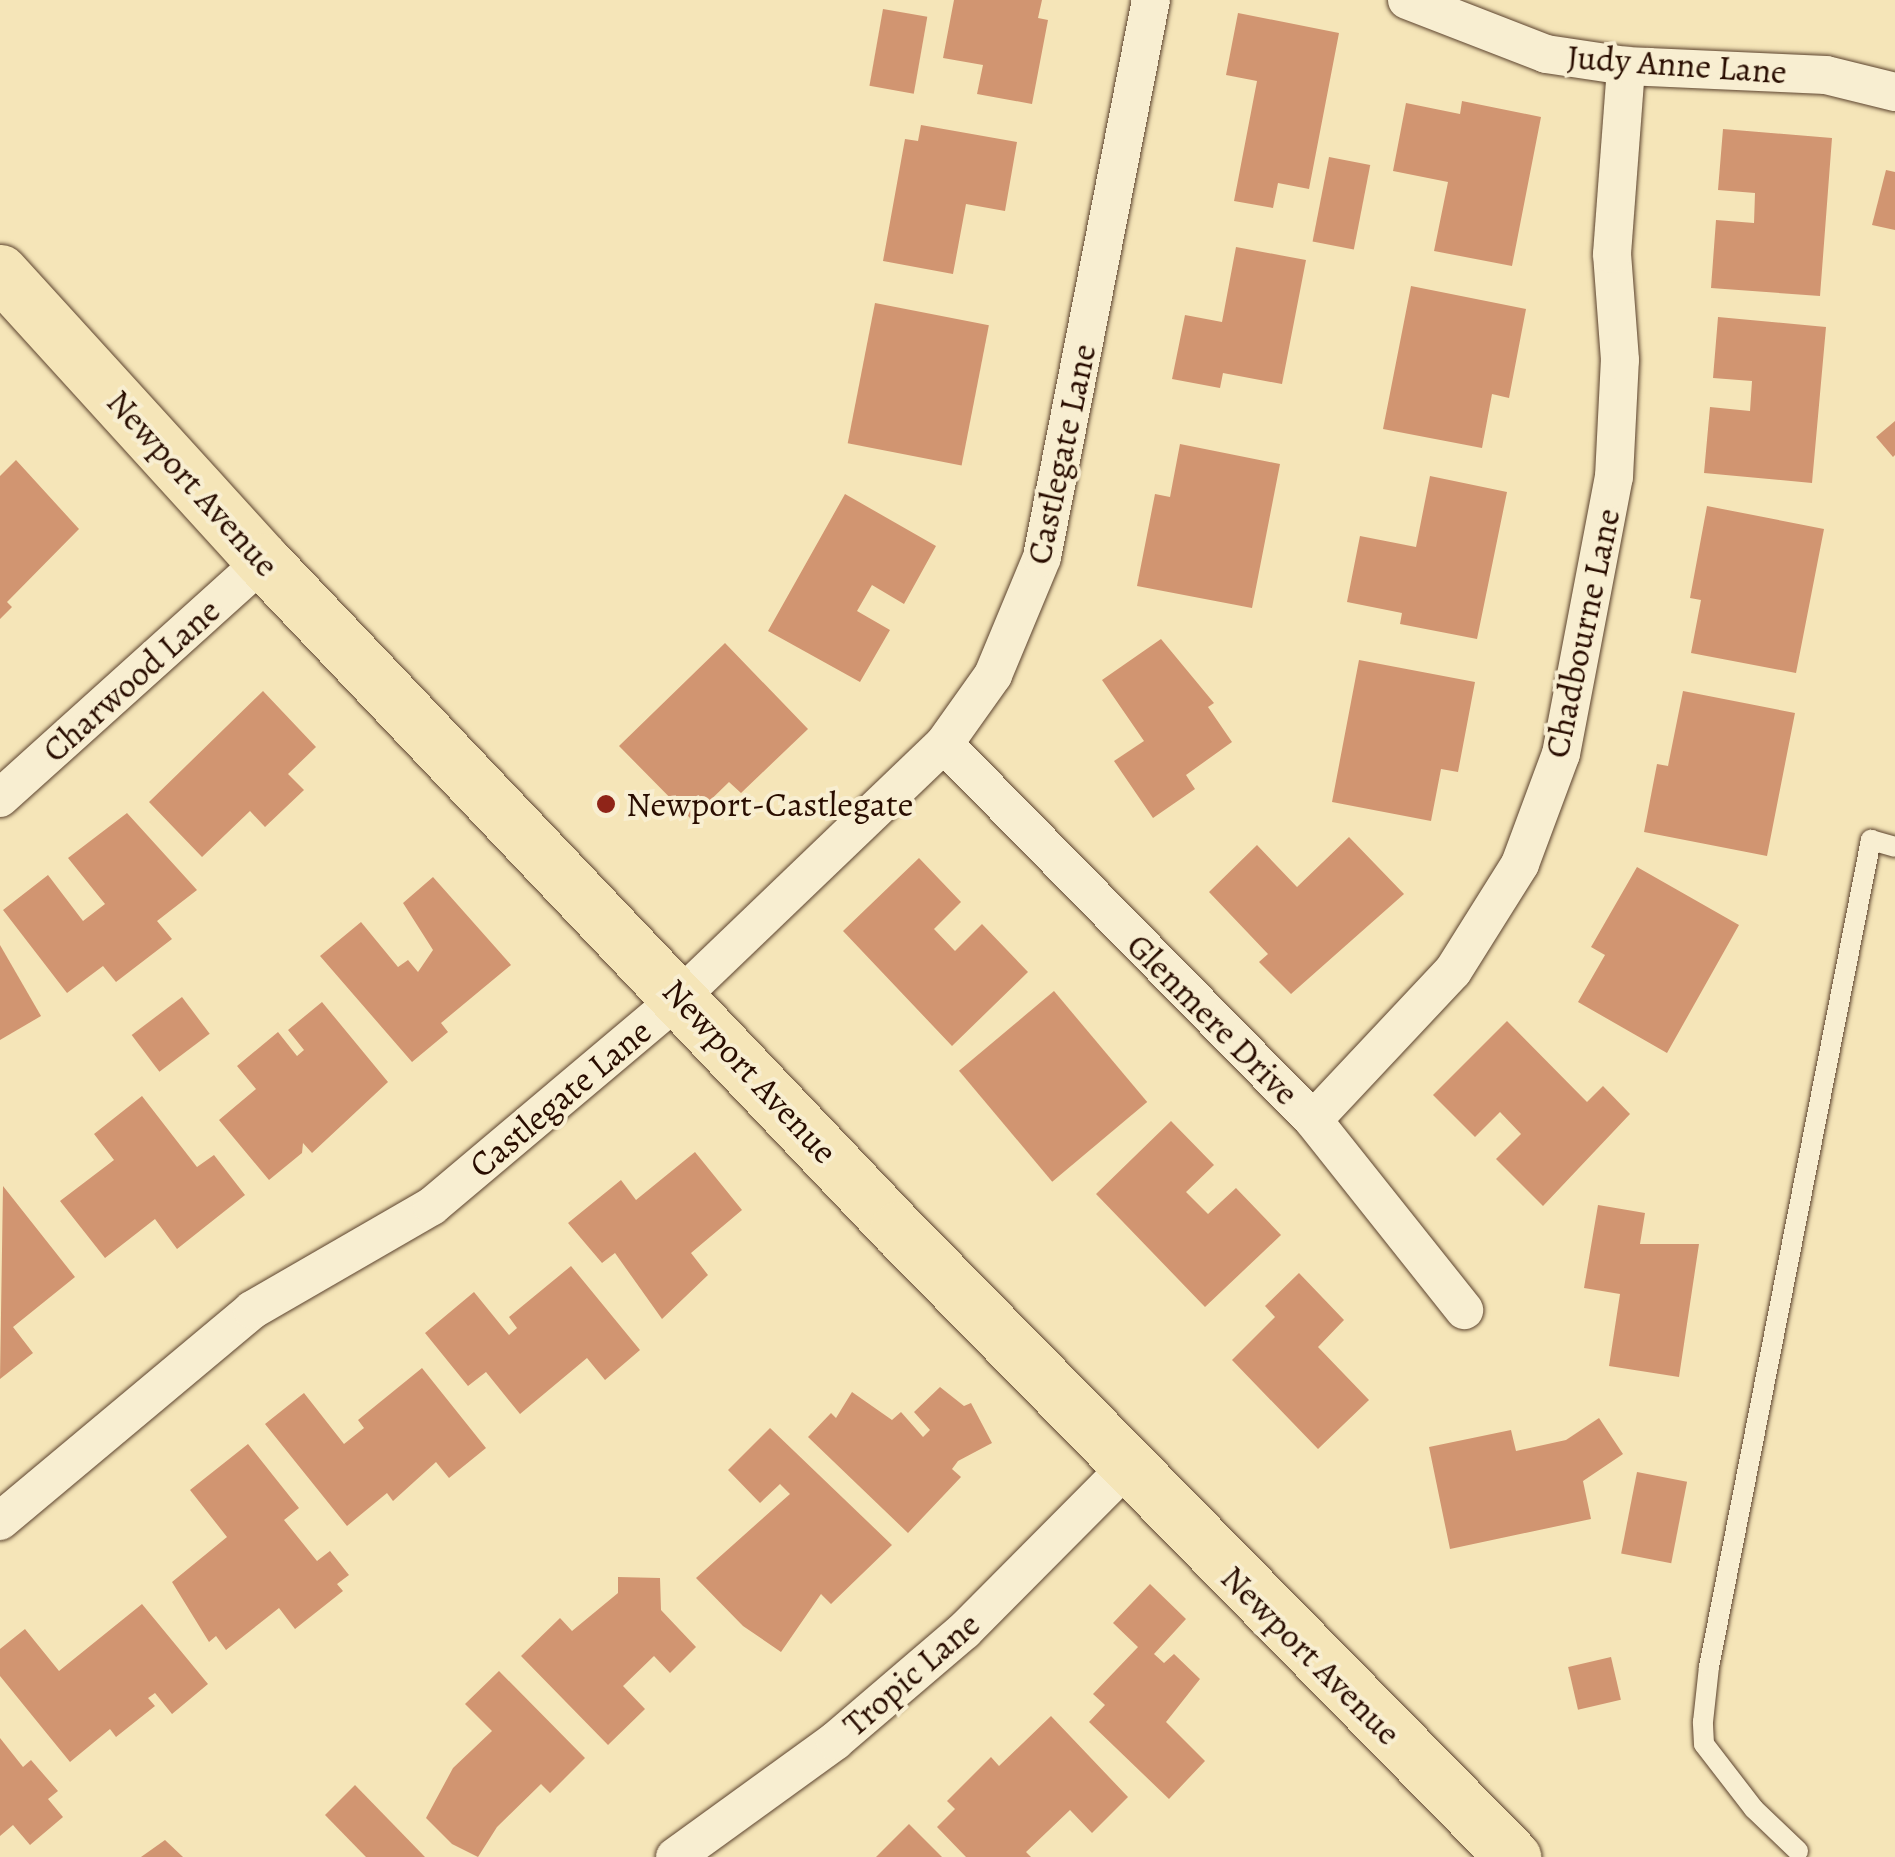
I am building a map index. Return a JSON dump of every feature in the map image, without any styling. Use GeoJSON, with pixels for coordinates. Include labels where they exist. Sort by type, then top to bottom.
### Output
{"type":"FeatureCollection","features":[{"type":"Feature","properties":{"kind":"main road","name":"Newport Avenue"},"geometry":{"type":"LineString","coordinates":[[0,272],[262,561],[1128,1467],[1514,1857]]}},
{"type":"Feature","properties":{"kind":"street","name":"Castlegate Lane"},"geometry":{"type":"LineString","coordinates":[[0,1520],[252,1310],[432,1206],[681,996],[944,744],[993,676],[1042,558],[1151,0]]}},
{"type":"Feature","properties":{"kind":"street","name":"Judy Anne Lane"},"geometry":{"type":"LineString","coordinates":[[1407,0],[1527,48],[1626,66],[1826,74],[1895,92]]}},
{"type":"Feature","properties":{"kind":"street","name":"Chadbourne Lane"},"geometry":{"type":"LineString","coordinates":[[1312,1120],[1454,972],[1520,864],[1560,754],[1614,477],[1620,360],[1612,254],[1626,66]]}},
{"type":"Feature","properties":{"kind":"street","name":"Charwood Lane"},"geometry":{"type":"LineString","coordinates":[[0,798],[262,561]]}},
{"type":"Feature","properties":{"kind":"street","name":"Glenmere Drive"},"geometry":{"type":"LineString","coordinates":[[944,744],[1312,1120],[1464,1310]]}},
{"type":"Feature","properties":{"kind":"street","name":"Tropic Lane"},"geometry":{"type":"LineString","coordinates":[[675,1857],[835,1740],[964,1631],[1128,1467]]}},
{"type":"Feature","properties":{"kind":"lane"},"geometry":{"type":"LineString","coordinates":[[1798,1855],[1704,1744],[1709,1666],[1871,840],[1895,847]]}},
{"type":"Feature","properties":{"kind":"building"},"geometry":{"type":"Polygon","coordinates":[[[954,0],[1042,0],[1038,18],[1048,20],[1032,104],[977,94],[983,65],[943,58],[954,0]]]}},
{"type":"Feature","properties":{"kind":"building"},"geometry":{"type":"Polygon","coordinates":[[[883,9],[927,17],[914,94],[869,86],[883,9]]]}},
{"type":"Feature","properties":{"kind":"building"},"geometry":{"type":"Polygon","coordinates":[[[1238,13],[1339,33],[1309,189],[1278,183],[1273,208],[1234,201],[1257,81],[1226,75],[1238,13]]]}},
{"type":"Feature","properties":{"kind":"building"},"geometry":{"type":"Polygon","coordinates":[[[1462,101],[1541,117],[1512,266],[1434,251],[1448,182],[1393,171],[1406,103],[1460,114],[1462,101]]]}},
{"type":"Feature","properties":{"kind":"building"},"geometry":{"type":"Polygon","coordinates":[[[921,125],[1017,142],[1005,211],[966,204],[953,274],[883,261],[905,139],[918,141],[921,125]]]}},
{"type":"Feature","properties":{"kind":"building"},"geometry":{"type":"Polygon","coordinates":[[[1723,129],[1832,138],[1820,296],[1711,288],[1716,220],[1754,223],[1755,193],[1718,190],[1723,129]]]}},
{"type":"Feature","properties":{"kind":"building"},"geometry":{"type":"Polygon","coordinates":[[[1329,157],[1370,165],[1354,249],[1313,241],[1329,157]]]}},
{"type":"Feature","properties":{"kind":"building"},"geometry":{"type":"Polygon","coordinates":[[[1886,170],[1895,172],[1895,230],[1872,225],[1886,170]]]}},
{"type":"Feature","properties":{"kind":"building"},"geometry":{"type":"Polygon","coordinates":[[[1236,247],[1306,260],[1282,384],[1223,373],[1220,388],[1172,379],[1185,315],[1222,322],[1236,247]]]}},
{"type":"Feature","properties":{"kind":"building"},"geometry":{"type":"Polygon","coordinates":[[[1411,286],[1526,309],[1509,398],[1492,394],[1482,448],[1383,429],[1411,286]]]}},
{"type":"Feature","properties":{"kind":"building"},"geometry":{"type":"Polygon","coordinates":[[[875,303],[989,325],[962,466],[848,443],[875,303]]]}},
{"type":"Feature","properties":{"kind":"building"},"geometry":{"type":"Polygon","coordinates":[[[1718,317],[1826,327],[1812,483],[1704,473],[1710,407],[1750,411],[1752,381],[1713,378],[1718,317]]]}},
{"type":"Feature","properties":{"kind":"building"},"geometry":{"type":"Polygon","coordinates":[[[1895,421],[1895,455],[1893,457],[1876,437],[1895,421]]]}},
{"type":"Feature","properties":{"kind":"building"},"geometry":{"type":"Polygon","coordinates":[[[1180,444],[1280,464],[1252,608],[1137,586],[1155,494],[1170,497],[1180,444]]]}},
{"type":"Feature","properties":{"kind":"building"},"geometry":{"type":"Polygon","coordinates":[[[16,460],[79,529],[7,602],[12,607],[0,619],[0,476],[16,460]]]}},
{"type":"Feature","properties":{"kind":"building"},"geometry":{"type":"Polygon","coordinates":[[[1430,476],[1507,492],[1477,639],[1400,624],[1402,613],[1347,602],[1360,536],[1416,547],[1430,476]]]}},
{"type":"Feature","properties":{"kind":"building"},"geometry":{"type":"Polygon","coordinates":[[[845,494],[936,546],[904,604],[872,585],[857,611],[890,630],[860,682],[768,631],[845,494]]]}},
{"type":"Feature","properties":{"kind":"building"},"geometry":{"type":"Polygon","coordinates":[[[1707,506],[1824,529],[1796,673],[1691,653],[1701,600],[1690,598],[1707,506]]]}},
{"type":"Feature","properties":{"kind":"building"},"geometry":{"type":"Polygon","coordinates":[[[1161,639],[1214,703],[1208,707],[1232,742],[1186,775],[1195,789],[1153,818],[1114,761],[1144,741],[1102,680],[1161,639]]]}},
{"type":"Feature","properties":{"kind":"building"},"geometry":{"type":"Polygon","coordinates":[[[725,643],[808,729],[741,793],[729,782],[691,819],[619,746],[725,643]]]}},
{"type":"Feature","properties":{"kind":"building"},"geometry":{"type":"Polygon","coordinates":[[[1359,660],[1475,682],[1458,772],[1441,769],[1431,821],[1332,802],[1359,660]]]}},
{"type":"Feature","properties":{"kind":"building"},"geometry":{"type":"Polygon","coordinates":[[[263,691],[316,747],[288,774],[304,790],[265,827],[250,811],[202,857],[149,802],[263,691]]]}},
{"type":"Feature","properties":{"kind":"building"},"geometry":{"type":"Polygon","coordinates":[[[1683,691],[1795,713],[1767,856],[1644,832],[1657,764],[1668,766],[1683,691]]]}},
{"type":"Feature","properties":{"kind":"building"},"geometry":{"type":"Polygon","coordinates":[[[127,813],[197,890],[157,921],[172,939],[116,982],[103,966],[67,993],[3,910],[48,875],[83,921],[105,904],[68,858],[127,813]]]}},
{"type":"Feature","properties":{"kind":"building"},"geometry":{"type":"Polygon","coordinates":[[[1349,837],[1404,894],[1291,994],[1259,962],[1268,954],[1209,892],[1257,845],[1297,887],[1349,837]]]}},
{"type":"Feature","properties":{"kind":"building"},"geometry":{"type":"Polygon","coordinates":[[[919,858],[961,902],[934,929],[955,951],[982,924],[1028,972],[952,1046],[843,931],[919,858]]]}},
{"type":"Feature","properties":{"kind":"building"},"geometry":{"type":"Polygon","coordinates":[[[1637,867],[1739,925],[1667,1053],[1578,1002],[1605,955],[1591,947],[1637,867]]]}},
{"type":"Feature","properties":{"kind":"building"},"geometry":{"type":"Polygon","coordinates":[[[433,877],[511,965],[441,1023],[448,1032],[412,1062],[320,956],[361,922],[398,967],[408,960],[418,972],[433,950],[403,903],[433,877]]]}},
{"type":"Feature","properties":{"kind":"building"},"geometry":{"type":"Polygon","coordinates":[[[0,945],[41,1016],[0,1040],[0,945]]]}},
{"type":"Feature","properties":{"kind":"building"},"geometry":{"type":"Polygon","coordinates":[[[1054,991],[1147,1102],[1052,1182],[959,1071],[1054,991]]]}},
{"type":"Feature","properties":{"kind":"building"},"geometry":{"type":"Polygon","coordinates":[[[182,997],[210,1034],[159,1072],[132,1035],[182,997]]]}},
{"type":"Feature","properties":{"kind":"building"},"geometry":{"type":"Polygon","coordinates":[[[322,1002],[388,1082],[312,1153],[303,1143],[302,1153],[269,1180],[219,1120],[256,1089],[237,1066],[278,1032],[297,1056],[304,1050],[288,1030],[322,1002]]]}},
{"type":"Feature","properties":{"kind":"building"},"geometry":{"type":"Polygon","coordinates":[[[1507,1021],[1587,1102],[1603,1086],[1630,1114],[1543,1206],[1496,1159],[1521,1134],[1500,1112],[1475,1137],[1433,1095],[1507,1021]]]}},
{"type":"Feature","properties":{"kind":"building"},"geometry":{"type":"Polygon","coordinates":[[[142,1096],[197,1167],[214,1155],[245,1195],[177,1249],[155,1219],[105,1258],[60,1201],[114,1160],[94,1134],[142,1096]]]}},
{"type":"Feature","properties":{"kind":"building"},"geometry":{"type":"Polygon","coordinates":[[[1171,1121],[1214,1165],[1186,1192],[1208,1214],[1236,1188],[1281,1235],[1205,1307],[1096,1194],[1171,1121]]]}},
{"type":"Feature","properties":{"kind":"building"},"geometry":{"type":"Polygon","coordinates":[[[695,1152],[742,1210],[691,1253],[708,1275],[662,1319],[615,1253],[602,1263],[568,1223],[621,1180],[636,1200],[695,1152]]]}},
{"type":"Feature","properties":{"kind":"building"},"geometry":{"type":"Polygon","coordinates":[[[3,1186],[75,1277],[13,1327],[33,1353],[0,1379],[3,1186]]]}},
{"type":"Feature","properties":{"kind":"building"},"geometry":{"type":"Polygon","coordinates":[[[1598,1205],[1645,1213],[1640,1244],[1699,1244],[1679,1377],[1609,1366],[1620,1294],[1584,1288],[1598,1205]]]}},
{"type":"Feature","properties":{"kind":"building"},"geometry":{"type":"Polygon","coordinates":[[[571,1266],[640,1350],[605,1380],[587,1358],[520,1414],[486,1372],[468,1386],[425,1333],[474,1292],[509,1335],[517,1328],[509,1317],[571,1266]]]}},
{"type":"Feature","properties":{"kind":"building"},"geometry":{"type":"Polygon","coordinates":[[[1299,1273],[1344,1320],[1318,1347],[1369,1400],[1318,1449],[1232,1360],[1275,1317],[1265,1306],[1299,1273]]]}},
{"type":"Feature","properties":{"kind":"building"},"geometry":{"type":"Polygon","coordinates":[[[422,1368],[486,1448],[449,1478],[436,1462],[393,1501],[387,1493],[347,1526],[265,1424],[304,1393],[344,1444],[364,1428],[358,1420],[422,1368]]]}},
{"type":"Feature","properties":{"kind":"building"},"geometry":{"type":"Polygon","coordinates":[[[940,1387],[964,1406],[971,1403],[992,1443],[958,1461],[952,1469],[961,1477],[908,1533],[808,1437],[831,1413],[836,1418],[852,1392],[892,1420],[901,1412],[923,1437],[930,1430],[914,1412],[940,1387]]]}},
{"type":"Feature","properties":{"kind":"building"},"geometry":{"type":"Polygon","coordinates":[[[1599,1418],[1623,1454],[1583,1481],[1591,1519],[1450,1549],[1429,1447],[1511,1430],[1516,1451],[1566,1440],[1599,1418]]]}},
{"type":"Feature","properties":{"kind":"building"},"geometry":{"type":"Polygon","coordinates":[[[770,1428],[892,1545],[831,1604],[821,1594],[781,1652],[743,1626],[696,1578],[790,1494],[780,1484],[760,1503],[728,1470],[770,1428]]]}},
{"type":"Feature","properties":{"kind":"building"},"geometry":{"type":"Polygon","coordinates":[[[248,1444],[299,1508],[284,1520],[317,1561],[330,1551],[349,1575],[337,1584],[343,1591],[295,1629],[279,1608],[226,1650],[216,1636],[209,1642],[172,1582],[227,1537],[190,1490],[248,1444]]]}},
{"type":"Feature","properties":{"kind":"building"},"geometry":{"type":"Polygon","coordinates":[[[1637,1472],[1687,1482],[1671,1563],[1621,1553],[1637,1472]]]}},
{"type":"Feature","properties":{"kind":"building"},"geometry":{"type":"Polygon","coordinates":[[[618,1577],[660,1578],[661,1610],[696,1647],[670,1673],[654,1656],[623,1686],[645,1709],[608,1745],[521,1656],[560,1618],[572,1631],[618,1593],[618,1577]]]}},
{"type":"Feature","properties":{"kind":"building"},"geometry":{"type":"Polygon","coordinates":[[[1150,1584],[1186,1619],[1154,1654],[1164,1663],[1174,1654],[1200,1679],[1166,1722],[1205,1761],[1169,1799],[1089,1722],[1105,1705],[1093,1694],[1138,1647],[1113,1623],[1150,1584]]]}},
{"type":"Feature","properties":{"kind":"building"},"geometry":{"type":"Polygon","coordinates":[[[142,1604],[208,1684],[172,1714],[155,1693],[148,1698],[155,1706],[116,1737],[110,1729],[70,1762],[0,1676],[0,1649],[25,1629],[59,1671],[142,1604]]]}},
{"type":"Feature","properties":{"kind":"building"},"geometry":{"type":"Polygon","coordinates":[[[1611,1657],[1621,1700],[1578,1710],[1568,1667],[1611,1657]]]}},
{"type":"Feature","properties":{"kind":"building"},"geometry":{"type":"Polygon","coordinates":[[[499,1671],[585,1758],[550,1793],[541,1784],[497,1827],[478,1857],[452,1844],[426,1818],[453,1768],[492,1731],[465,1704],[499,1671]]]}},
{"type":"Feature","properties":{"kind":"building"},"geometry":{"type":"Polygon","coordinates":[[[1051,1716],[1128,1797],[1092,1833],[1070,1810],[1026,1852],[1031,1857],[966,1857],[937,1827],[955,1809],[947,1801],[991,1757],[999,1766],[1051,1716]]]}},
{"type":"Feature","properties":{"kind":"building"},"geometry":{"type":"Polygon","coordinates":[[[0,1738],[23,1767],[31,1760],[58,1791],[48,1799],[63,1817],[30,1845],[13,1825],[0,1836],[0,1738]]]}},
{"type":"Feature","properties":{"kind":"building"},"geometry":{"type":"Polygon","coordinates":[[[355,1785],[425,1857],[366,1857],[325,1815],[355,1785]]]}},
{"type":"Feature","properties":{"kind":"building"},"geometry":{"type":"Polygon","coordinates":[[[909,1824],[942,1857],[876,1857],[909,1824]]]}},
{"type":"Feature","properties":{"kind":"building"},"geometry":{"type":"Polygon","coordinates":[[[165,1840],[183,1857],[141,1857],[165,1840]]]}},
{"type":"Feature","properties":{"kind":"place","name":"Newport-Castlegate"},"geometry":{"type":"Point","coordinates":[606,804]}}]}
